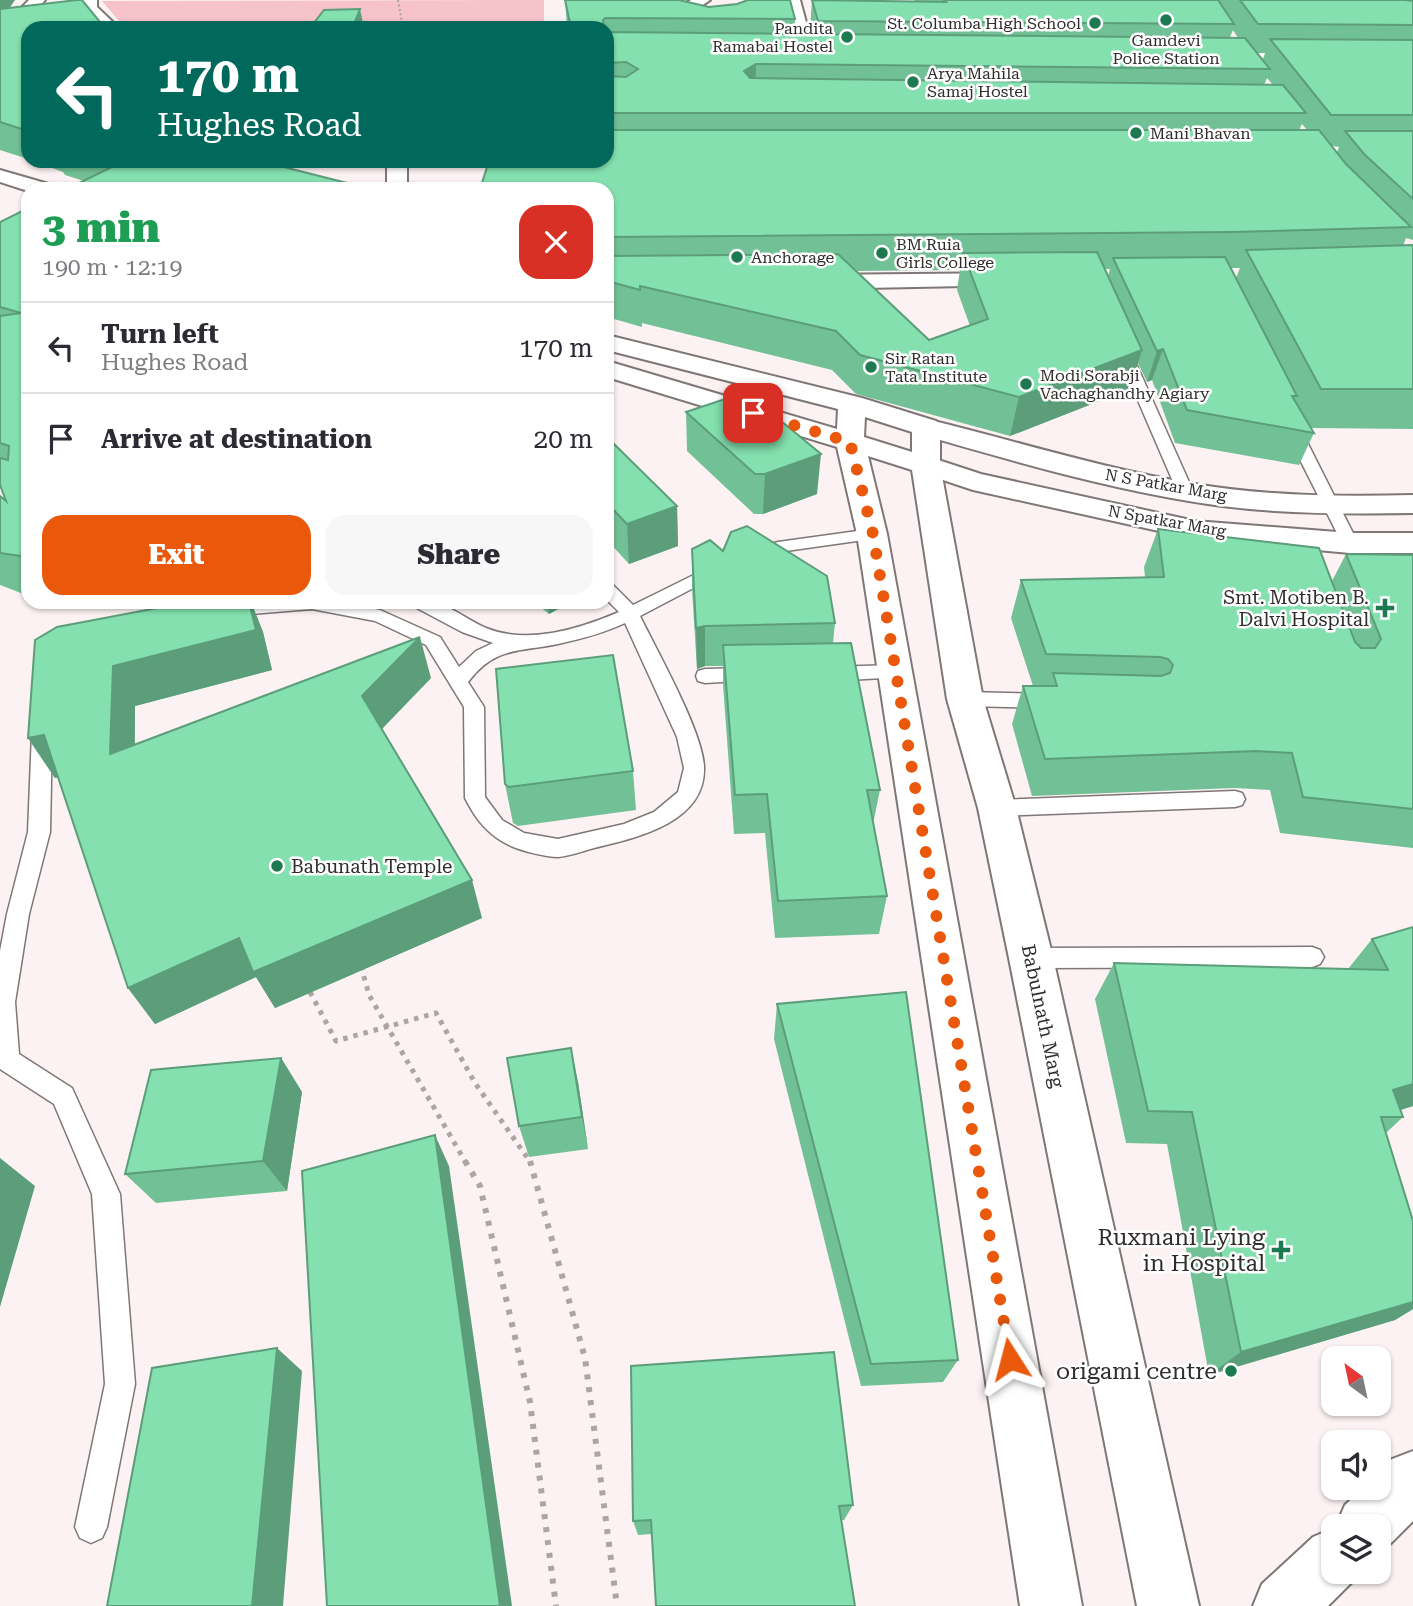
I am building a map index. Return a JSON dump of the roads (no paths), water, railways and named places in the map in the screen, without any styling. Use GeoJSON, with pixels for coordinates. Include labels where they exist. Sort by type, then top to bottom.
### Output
{"type":"FeatureCollection","features":[{"type":"Feature","properties":{"kind":"main road"},"geometry":{"type":"LineString","coordinates":[[0,36],[10,32],[37,0]]}},
{"type":"Feature","properties":{"kind":"main road"},"geometry":{"type":"LineString","coordinates":[[89,0],[89,8],[103,21]]}},
{"type":"Feature","properties":{"kind":"main road"},"geometry":{"type":"LineString","coordinates":[[702,0],[672,18],[673,22],[706,32]]}},
{"type":"Feature","properties":{"kind":"main road"},"geometry":{"type":"LineString","coordinates":[[773,4],[793,2],[807,56]]}},
{"type":"Feature","properties":{"kind":"main road"},"geometry":{"type":"LineString","coordinates":[[1215,5],[1239,55],[1294,61]]}},
{"type":"Feature","properties":{"kind":"main road"},"geometry":{"type":"LineString","coordinates":[[1215,5],[1268,60],[1374,192],[1410,242]]}},
{"type":"Feature","properties":{"kind":"main road"},"geometry":{"type":"LineString","coordinates":[[1324,155],[1372,155]]}},
{"type":"Feature","properties":{"kind":"main road"},"geometry":{"type":"LineString","coordinates":[[0,176],[21,182]]}},
{"type":"Feature","properties":{"kind":"main road"},"geometry":{"type":"LineString","coordinates":[[1352,193],[1374,192]]}},
{"type":"Feature","properties":{"kind":"main road"},"geometry":{"type":"LineString","coordinates":[[0,194],[21,200]]}},
{"type":"Feature","properties":{"kind":"main road"},"geometry":{"type":"LineString","coordinates":[[787,282],[1036,280]]}},
{"type":"Feature","properties":{"kind":"main road","name":"N Spatkar Marg"},"geometry":{"type":"LineString","coordinates":[[614,344],[926,446],[973,481],[1195,530],[1297,546],[1413,544]]}},
{"type":"Feature","properties":{"kind":"main road"},"geometry":{"type":"LineString","coordinates":[[614,371],[851,423],[926,446]]}},
{"type":"Feature","properties":{"kind":"main road"},"geometry":{"type":"LineString","coordinates":[[851,423],[873,534],[1051,1606]]}},
{"type":"Feature","properties":{"kind":"main road","name":"N S Patkar Marg"},"geometry":{"type":"LineString","coordinates":[[926,446],[1051,462],[1185,491],[1330,506],[1413,504]]}},
{"type":"Feature","properties":{"kind":"main road","name":"Babulnath Marg"},"geometry":{"type":"LineString","coordinates":[[926,446],[965,699],[997,808],[1031,958],[1168,1606]]}},
{"type":"Feature","properties":{"kind":"main road"},"geometry":{"type":"LineString","coordinates":[[1378,1514],[1413,1480]]}},
{"type":"Feature","properties":{"kind":"main road"},"geometry":{"type":"LineString","coordinates":[[1284,1606],[1321,1570]]}},
{"type":"Feature","properties":{"kind":"lane"},"geometry":{"type":"LineString","coordinates":[[1115,333],[1185,491]]}},
{"type":"Feature","properties":{"kind":"lane"},"geometry":{"type":"LineString","coordinates":[[1287,417],[1350,543]]}},
{"type":"Feature","properties":{"kind":"lane"},"geometry":{"type":"LineString","coordinates":[[460,680],[474,659],[495,647],[583,632],[630,613],[735,561],[778,547],[873,534]]}},
{"type":"Feature","properties":{"kind":"lane"},"geometry":{"type":"LineString","coordinates":[[343,609],[380,616],[433,640],[460,680],[474,707],[475,798],[494,826],[519,839],[558,848],[639,827],[662,818],[688,796],[694,768],[687,737],[630,613],[614,596]]}},
{"type":"Feature","properties":{"kind":"lane"},"geometry":{"type":"LineString","coordinates":[[205,615],[231,609]]}},
{"type":"Feature","properties":{"kind":"lane"},"geometry":{"type":"LineString","coordinates":[[434,609],[496,638],[535,640]]}},
{"type":"Feature","properties":{"kind":"lane"},"geometry":{"type":"LineString","coordinates":[[815,674],[896,672]]}},
{"type":"Feature","properties":{"kind":"lane"},"geometry":{"type":"LineString","coordinates":[[705,676],[774,675]]}},
{"type":"Feature","properties":{"kind":"lane"},"geometry":{"type":"LineString","coordinates":[[965,699],[1066,702]]}},
{"type":"Feature","properties":{"kind":"lane"},"geometry":{"type":"LineString","coordinates":[[38,708],[44,744],[39,832],[18,914],[3,1002],[7,1060],[62,1096],[106,1194],[120,1384],[91,1527]]}},
{"type":"Feature","properties":{"kind":"lane"},"geometry":{"type":"LineString","coordinates":[[997,808],[1235,799]]}},
{"type":"Feature","properties":{"kind":"lane"},"geometry":{"type":"LineString","coordinates":[[1031,958],[1312,957]]}},
{"type":"Feature","properties":{"kind":"place","name":"Gamdevi Police Station"},"geometry":{"type":"Point","coordinates":[1166,20]}},
{"type":"Feature","properties":{"kind":"place","name":"St. Columba High School"},"geometry":{"type":"Point","coordinates":[1095,23]}},
{"type":"Feature","properties":{"kind":"place","name":"Pandita Ramabai Hostel"},"geometry":{"type":"Point","coordinates":[847,37]}},
{"type":"Feature","properties":{"kind":"place","name":"Arya Mahila Samaj Hostel"},"geometry":{"type":"Point","coordinates":[913,82]}},
{"type":"Feature","properties":{"kind":"place","name":"Mani Bhavan"},"geometry":{"type":"Point","coordinates":[1136,133]}},
{"type":"Feature","properties":{"kind":"place","name":"BM Ruia Girls College"},"geometry":{"type":"Point","coordinates":[882,253]}},
{"type":"Feature","properties":{"kind":"place","name":"Anchorage"},"geometry":{"type":"Point","coordinates":[737,257]}},
{"type":"Feature","properties":{"kind":"place","name":"Sir Ratan Tata Institute"},"geometry":{"type":"Point","coordinates":[871,367]}},
{"type":"Feature","properties":{"kind":"place","name":"Modi Sorabji Vachaghandhy Agiary"},"geometry":{"type":"Point","coordinates":[1026,384]}},
{"type":"Feature","properties":{"kind":"place","name":"Smt. Motiben B. Dalvi Hospital"},"geometry":{"type":"Point","coordinates":[1385,608]}},
{"type":"Feature","properties":{"kind":"place","name":"Babunath Temple"},"geometry":{"type":"Point","coordinates":[277,866]}},
{"type":"Feature","properties":{"kind":"place","name":"Ruxmani Lying in Hospital"},"geometry":{"type":"Point","coordinates":[1281,1250]}},
{"type":"Feature","properties":{"kind":"place","name":"origami centre"},"geometry":{"type":"Point","coordinates":[1231,1371]}}]}
